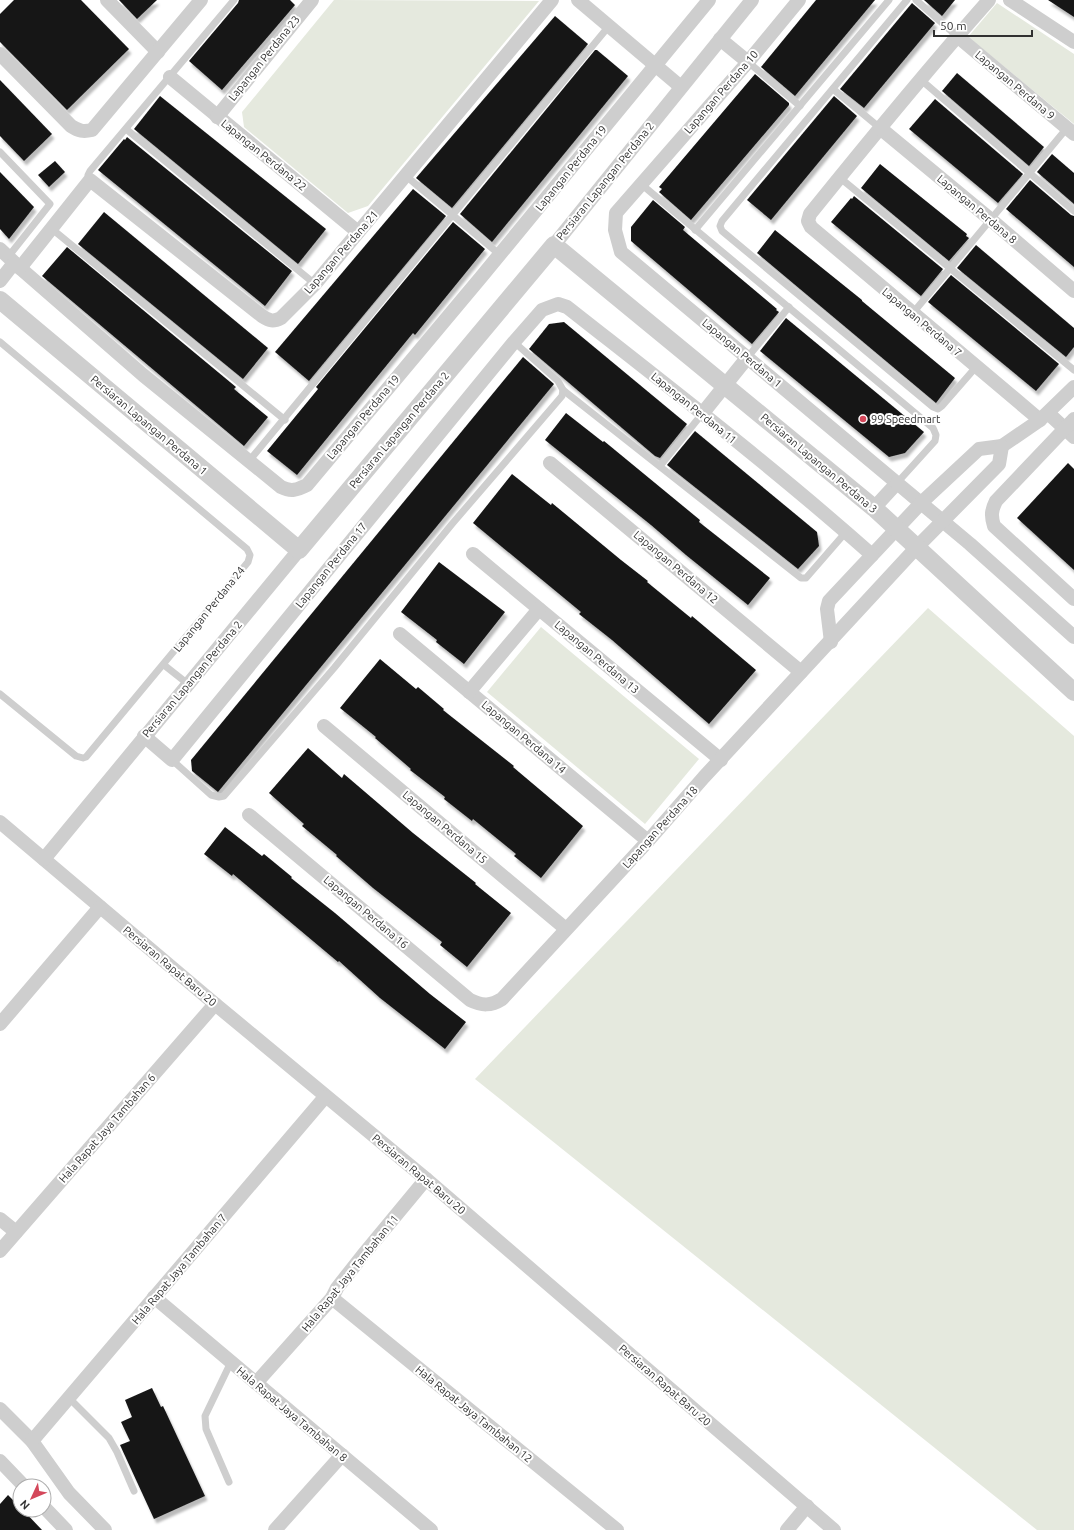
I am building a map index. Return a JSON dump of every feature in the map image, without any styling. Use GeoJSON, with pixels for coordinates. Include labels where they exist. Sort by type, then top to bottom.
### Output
{"type":"FeatureCollection","features":[{"type":"Feature","properties":{"kind":"street"},"geometry":{"type":"LineString","coordinates":[[107,0],[158,52]]}},
{"type":"Feature","properties":{"kind":"street"},"geometry":{"type":"LineString","coordinates":[[0,54],[71,126],[78,131],[84,132],[92,130],[201,0]]}},
{"type":"Feature","properties":{"kind":"street","name":"Lapangan Perdana 23"},"geometry":{"type":"LineString","coordinates":[[217,117],[312,0]]}},
{"type":"Feature","properties":{"kind":"street","name":"Lapangan Perdana 21"},"geometry":{"type":"LineString","coordinates":[[90,180],[270,321],[275,321],[281,318],[315,284],[552,0]]}},
{"type":"Feature","properties":{"kind":"street"},"geometry":{"type":"LineString","coordinates":[[578,0],[681,87]]}},
{"type":"Feature","properties":{"kind":"street","name":"Lapangan Perdana 19"},"geometry":{"type":"LineString","coordinates":[[10,259],[143,374],[249,462],[288,491],[297,489],[306,485],[709,0]]}},
{"type":"Feature","properties":{"kind":"street","name":"Persiaran Lapangan Perdana 2"},"geometry":{"type":"LineString","coordinates":[[44,859],[144,736],[554,245],[752,0]]}},
{"type":"Feature","properties":{"kind":"street","name":"Lapangan Perdana 10"},"geometry":{"type":"LineString","coordinates":[[641,184],[748,62],[799,0]]}},
{"type":"Feature","properties":{"kind":"street"},"geometry":{"type":"LineString","coordinates":[[839,178],[920,79],[989,0]]}},
{"type":"Feature","properties":{"kind":"street"},"geometry":{"type":"LineString","coordinates":[[1010,0],[1074,42]]}},
{"type":"Feature","properties":{"kind":"street","name":"Lapangan Perdana 9"},"geometry":{"type":"LineString","coordinates":[[957,36],[1071,131]]}},
{"type":"Feature","properties":{"kind":"street"},"geometry":{"type":"LineString","coordinates":[[720,40],[748,62]]}},
{"type":"Feature","properties":{"kind":"street","name":"Lapangan Perdana 22"},"geometry":{"type":"LineString","coordinates":[[170,77],[358,232]]}},
{"type":"Feature","properties":{"kind":"street","name":"Lapangan Perdana 8"},"geometry":{"type":"LineString","coordinates":[[880,128],[1074,291]]}},
{"type":"Feature","properties":{"kind":"street","name":"Lapangan Perdana 7"},"geometry":{"type":"LineString","coordinates":[[839,178],[810,214],[808,221],[811,227],[976,367],[1044,416],[1071,428]]}},
{"type":"Feature","properties":{"kind":"street"},"geometry":{"type":"LineString","coordinates":[[0,281],[10,259],[52,229],[90,180]]}},
{"type":"Feature","properties":{"kind":"street","name":"Lapangan Perdana 1"},"geometry":{"type":"LineString","coordinates":[[641,184],[616,213],[615,230],[621,252],[942,520],[1074,637]]}},
{"type":"Feature","properties":{"kind":"street","name":"Persiaran Lapangan Perdana 3"},"geometry":{"type":"LineString","coordinates":[[554,245],[874,508],[1074,692]]}},
{"type":"Feature","properties":{"kind":"street","name":"Persiaran Lapangan Perdana 1"},"geometry":{"type":"LineString","coordinates":[[0,300],[299,550]]}},
{"type":"Feature","properties":{"kind":"street","name":"Lapangan Perdana 11"},"geometry":{"type":"LineString","coordinates":[[514,342],[542,310],[558,304],[567,307],[702,414],[872,555]]}},
{"type":"Feature","properties":{"kind":"street","name":"Lapangan Perdana 17"},"geometry":{"type":"LineString","coordinates":[[172,760],[514,342]]}},
{"type":"Feature","properties":{"kind":"street"},"geometry":{"type":"LineString","coordinates":[[702,414],[747,358]]}},
{"type":"Feature","properties":{"kind":"street"},"geometry":{"type":"LineString","coordinates":[[831,642],[827,609],[829,601],[896,529],[921,503],[979,449],[1002,446],[1044,416],[1074,387]]}},
{"type":"Feature","properties":{"kind":"street"},"geometry":{"type":"LineString","coordinates":[[1071,428],[996,501],[991,510],[991,516],[994,526],[1074,599]]}},
{"type":"Feature","properties":{"kind":"street","name":"Lapangan Perdana 18"},"geometry":{"type":"LineString","coordinates":[[485,1005],[495,1003],[502,999],[942,520],[999,464],[1002,446]]}},
{"type":"Feature","properties":{"kind":"street","name":"Lapangan Perdana 12"},"geometry":{"type":"LineString","coordinates":[[550,463],[801,672]]}},
{"type":"Feature","properties":{"kind":"street"},"geometry":{"type":"LineString","coordinates":[[874,508],[897,483]]}},
{"type":"Feature","properties":{"kind":"street","name":"Lapangan Perdana 13"},"geometry":{"type":"LineString","coordinates":[[473,554],[721,760]]}},
{"type":"Feature","properties":{"kind":"street"},"geometry":{"type":"LineString","coordinates":[[469,692],[539,609]]}},
{"type":"Feature","properties":{"kind":"street","name":"Lapangan Perdana 14"},"geometry":{"type":"LineString","coordinates":[[400,634],[648,840]]}},
{"type":"Feature","properties":{"kind":"street","name":"Lapangan Perdana 15"},"geometry":{"type":"LineString","coordinates":[[324,726],[566,929]]}},
{"type":"Feature","properties":{"kind":"street"},"geometry":{"type":"LineString","coordinates":[[144,736],[172,760]]}},
{"type":"Feature","properties":{"kind":"street","name":"Lapangan Perdana 16"},"geometry":{"type":"LineString","coordinates":[[249,815],[470,1000],[478,1004],[485,1005]]}},
{"type":"Feature","properties":{"kind":"street","name":"Persiaran Rapat Baru 20"},"geometry":{"type":"LineString","coordinates":[[0,822],[325,1097],[426,1179],[834,1530]]}},
{"type":"Feature","properties":{"kind":"street"},"geometry":{"type":"LineString","coordinates":[[1,1022],[100,907]]}},
{"type":"Feature","properties":{"kind":"street","name":"Hala Rapat Jaya Tambahan 6"},"geometry":{"type":"LineString","coordinates":[[0,1251],[215,1004]]}},
{"type":"Feature","properties":{"kind":"street","name":"Hala Rapat Jaya Tambahan 7"},"geometry":{"type":"LineString","coordinates":[[32,1441],[325,1097]]}},
{"type":"Feature","properties":{"kind":"street","name":"Hala Rapat Jaya Tambahan 11"},"geometry":{"type":"LineString","coordinates":[[256,1383],[332,1298],[337,1288],[363,1255],[426,1179]]}},
{"type":"Feature","properties":{"kind":"street"},"geometry":{"type":"LineString","coordinates":[[0,1218],[16,1232]]}},
{"type":"Feature","properties":{"kind":"street","name":"Hala Rapat Jaya Tambahan 8"},"geometry":{"type":"LineString","coordinates":[[154,1297],[431,1530]]}},
{"type":"Feature","properties":{"kind":"street","name":"Hala Rapat Jaya Tambahan 12"},"geometry":{"type":"LineString","coordinates":[[332,1298],[617,1530]]}},
{"type":"Feature","properties":{"kind":"street"},"geometry":{"type":"LineString","coordinates":[[0,1409],[32,1441],[69,1493],[105,1530]]}},
{"type":"Feature","properties":{"kind":"street"},"geometry":{"type":"LineString","coordinates":[[275,1530],[342,1455]]}},
{"type":"Feature","properties":{"kind":"street"},"geometry":{"type":"LineString","coordinates":[[0,1461],[16,1478]]}},
{"type":"Feature","properties":{"kind":"street"},"geometry":{"type":"LineString","coordinates":[[787,1530],[807,1506]]}},
{"type":"Feature","properties":{"kind":"street"},"geometry":{"type":"LineString","coordinates":[[52,1515],[66,1530]]}},
{"type":"Feature","properties":{"kind":"lane"},"geometry":{"type":"LineString","coordinates":[[90,180],[88,175],[90,171],[234,0]]}},
{"type":"Feature","properties":{"kind":"lane"},"geometry":{"type":"LineString","coordinates":[[695,230],[889,0]]}},
{"type":"Feature","properties":{"kind":"lane"},"geometry":{"type":"LineString","coordinates":[[907,0],[722,221],[720,226],[722,230],[933,407],[938,409],[942,406],[976,367]]}},
{"type":"Feature","properties":{"kind":"lane"},"geometry":{"type":"LineString","coordinates":[[916,0],[957,36]]}},
{"type":"Feature","properties":{"kind":"lane"},"geometry":{"type":"LineString","coordinates":[[249,462],[610,26]]}},
{"type":"Feature","properties":{"kind":"lane"},"geometry":{"type":"LineString","coordinates":[[748,62],[800,106]]}},
{"type":"Feature","properties":{"kind":"lane"},"geometry":{"type":"LineString","coordinates":[[920,79],[1074,211]]}},
{"type":"Feature","properties":{"kind":"lane"},"geometry":{"type":"LineString","coordinates":[[833,89],[880,128]]}},
{"type":"Feature","properties":{"kind":"lane"},"geometry":{"type":"LineString","coordinates":[[126,129],[315,284]]}},
{"type":"Feature","properties":{"kind":"lane"},"geometry":{"type":"LineString","coordinates":[[912,314],[1029,173],[1071,131]]}},
{"type":"Feature","properties":{"kind":"lane"},"geometry":{"type":"LineString","coordinates":[[0,152],[50,204],[10,259]]}},
{"type":"Feature","properties":{"kind":"lane"},"geometry":{"type":"LineString","coordinates":[[406,176],[499,254]]}},
{"type":"Feature","properties":{"kind":"lane"},"geometry":{"type":"LineString","coordinates":[[839,178],[1074,370]]}},
{"type":"Feature","properties":{"kind":"lane"},"geometry":{"type":"LineString","coordinates":[[641,184],[933,428],[936,435],[935,441],[897,483]]}},
{"type":"Feature","properties":{"kind":"lane"},"geometry":{"type":"LineString","coordinates":[[52,229],[285,420]]}},
{"type":"Feature","properties":{"kind":"lane"},"geometry":{"type":"LineString","coordinates":[[747,358],[789,307]]}},
{"type":"Feature","properties":{"kind":"lane","name":"Lapangan Perdana 24"},"geometry":{"type":"LineString","coordinates":[[0,342],[249,552],[250,559],[89,755],[83,758],[76,756],[0,694]]}},
{"type":"Feature","properties":{"kind":"lane"},"geometry":{"type":"LineString","coordinates":[[514,342],[558,381],[563,390],[801,578],[806,578],[846,532]]}},
{"type":"Feature","properties":{"kind":"lane"},"geometry":{"type":"LineString","coordinates":[[172,760],[211,795],[220,797],[224,796],[334,668],[452,524],[562,396],[563,390]]}},
{"type":"Feature","properties":{"kind":"lane"},"geometry":{"type":"LineString","coordinates":[[660,466],[702,414]]}},
{"type":"Feature","properties":{"kind":"lane"},"geometry":{"type":"LineString","coordinates":[[164,665],[188,684]]}},
{"type":"Feature","properties":{"kind":"lane"},"geometry":{"type":"LineString","coordinates":[[229,1482],[206,1430],[205,1416],[231,1362]]}},
{"type":"Feature","properties":{"kind":"lane"},"geometry":{"type":"LineString","coordinates":[[69,1398],[109,1438],[117,1452],[134,1491]]}},
{"type":"Feature","properties":{"kind":"shaded area"},"geometry":{"type":"Polygon","coordinates":[[[334,0],[539,1],[368,206],[348,213],[244,127],[242,112],[334,0]]]}},
{"type":"Feature","properties":{"kind":"shaded area"},"geometry":{"type":"Polygon","coordinates":[[[997,3],[1074,54],[1074,124],[968,37],[997,3]]]}},
{"type":"Feature","properties":{"kind":"shaded area"},"geometry":{"type":"Polygon","coordinates":[[[928,608],[1074,736],[1074,1530],[1037,1530],[475,1079],[928,608]]]}},
{"type":"Feature","properties":{"kind":"shaded area"},"geometry":{"type":"Polygon","coordinates":[[[541,627],[699,759],[645,824],[487,692],[541,627]]]}},
{"type":"Feature","properties":{"kind":"building"},"geometry":{"type":"Polygon","coordinates":[[[14,0],[81,0],[129,49],[67,110],[0,42],[0,14],[14,0]]]}},
{"type":"Feature","properties":{"kind":"building"},"geometry":{"type":"Polygon","coordinates":[[[119,0],[157,0],[137,19],[119,0]]]}},
{"type":"Feature","properties":{"kind":"building"},"geometry":{"type":"Polygon","coordinates":[[[239,0],[290,0],[295,5],[222,90],[189,61],[239,0]]]}},
{"type":"Feature","properties":{"kind":"building"},"geometry":{"type":"Polygon","coordinates":[[[816,0],[875,0],[795,96],[761,67],[816,0]]]}},
{"type":"Feature","properties":{"kind":"building"},"geometry":{"type":"Polygon","coordinates":[[[924,0],[955,0],[942,16],[924,0]]]}},
{"type":"Feature","properties":{"kind":"building"},"geometry":{"type":"Polygon","coordinates":[[[1048,0],[1074,0],[1074,17],[1048,0]]]}},
{"type":"Feature","properties":{"kind":"building"},"geometry":{"type":"Polygon","coordinates":[[[912,3],[935,23],[864,108],[840,89],[912,3]]]}},
{"type":"Feature","properties":{"kind":"building"},"geometry":{"type":"Polygon","coordinates":[[[555,16],[588,44],[452,208],[416,178],[555,16]]]}},
{"type":"Feature","properties":{"kind":"building"},"geometry":{"type":"Polygon","coordinates":[[[595,50],[597,50],[628,76],[492,242],[460,214],[595,50]]]}},
{"type":"Feature","properties":{"kind":"building"},"geometry":{"type":"Polygon","coordinates":[[[957,73],[1044,147],[1029,166],[942,91],[957,73]]]}},
{"type":"Feature","properties":{"kind":"building"},"geometry":{"type":"Polygon","coordinates":[[[755,74],[789,103],[789,105],[691,220],[659,192],[662,189],[659,187],[755,74]]]}},
{"type":"Feature","properties":{"kind":"building"},"geometry":{"type":"Polygon","coordinates":[[[0,80],[52,134],[24,161],[0,136],[0,80]]]}},
{"type":"Feature","properties":{"kind":"building"},"geometry":{"type":"Polygon","coordinates":[[[160,96],[326,229],[298,264],[134,129],[160,96]]]}},
{"type":"Feature","properties":{"kind":"building"},"geometry":{"type":"Polygon","coordinates":[[[834,96],[857,116],[771,220],[747,200],[834,96]]]}},
{"type":"Feature","properties":{"kind":"building"},"geometry":{"type":"Polygon","coordinates":[[[935,99],[1023,174],[998,203],[909,129],[935,99]]]}},
{"type":"Feature","properties":{"kind":"building"},"geometry":{"type":"Polygon","coordinates":[[[127,137],[292,271],[265,306],[98,170],[127,137]]]}},
{"type":"Feature","properties":{"kind":"building"},"geometry":{"type":"Polygon","coordinates":[[[1052,154],[1074,173],[1074,204],[1037,172],[1052,154]]]}},
{"type":"Feature","properties":{"kind":"building"},"geometry":{"type":"Polygon","coordinates":[[[55,161],[65,172],[49,187],[38,175],[55,161]]]}},
{"type":"Feature","properties":{"kind":"building"},"geometry":{"type":"Polygon","coordinates":[[[880,164],[967,234],[966,236],[969,238],[949,261],[861,188],[880,164]]]}},
{"type":"Feature","properties":{"kind":"building"},"geometry":{"type":"Polygon","coordinates":[[[0,172],[34,207],[9,239],[0,229],[0,172]]]}},
{"type":"Feature","properties":{"kind":"building"},"geometry":{"type":"Polygon","coordinates":[[[1030,180],[1074,216],[1074,267],[1006,209],[1030,180]]]}},
{"type":"Feature","properties":{"kind":"building"},"geometry":{"type":"Polygon","coordinates":[[[413,189],[446,216],[309,381],[275,352],[413,189]]]}},
{"type":"Feature","properties":{"kind":"building"},"geometry":{"type":"Polygon","coordinates":[[[854,196],[943,269],[921,296],[831,222],[854,196]]]}},
{"type":"Feature","properties":{"kind":"building"},"geometry":{"type":"Polygon","coordinates":[[[653,200],[685,227],[683,230],[777,309],[776,310],[779,312],[752,344],[631,241],[631,227],[653,200]]]}},
{"type":"Feature","properties":{"kind":"building"},"geometry":{"type":"Polygon","coordinates":[[[104,212],[268,348],[243,379],[78,244],[104,212]]]}},
{"type":"Feature","properties":{"kind":"building"},"geometry":{"type":"Polygon","coordinates":[[[453,222],[485,249],[415,335],[413,333],[297,475],[267,451],[318,389],[316,387],[453,222]]]}},
{"type":"Feature","properties":{"kind":"building"},"geometry":{"type":"Polygon","coordinates":[[[775,230],[955,378],[936,403],[757,253],[775,230]]]}},
{"type":"Feature","properties":{"kind":"building"},"geometry":{"type":"Polygon","coordinates":[[[976,245],[1074,328],[1074,347],[1066,357],[957,268],[976,245]]]}},
{"type":"Feature","properties":{"kind":"building"},"geometry":{"type":"Polygon","coordinates":[[[67,247],[236,387],[234,389],[268,417],[244,446],[42,276],[67,247]]]}},
{"type":"Feature","properties":{"kind":"building"},"geometry":{"type":"Polygon","coordinates":[[[951,275],[1059,364],[1036,391],[928,302],[951,275]]]}},
{"type":"Feature","properties":{"kind":"building"},"geometry":{"type":"Polygon","coordinates":[[[786,318],[924,432],[905,453],[889,457],[760,351],[786,318]]]}},
{"type":"Feature","properties":{"kind":"building"},"geometry":{"type":"Polygon","coordinates":[[[564,322],[687,424],[660,458],[655,456],[529,349],[549,324],[564,322]]]}},
{"type":"Feature","properties":{"kind":"building"},"geometry":{"type":"Polygon","coordinates":[[[523,357],[554,384],[218,792],[192,771],[191,760],[523,357]]]}},
{"type":"Feature","properties":{"kind":"building"},"geometry":{"type":"Polygon","coordinates":[[[566,413],[603,442],[604,441],[700,520],[699,522],[770,578],[748,605],[545,440],[566,413]]]}},
{"type":"Feature","properties":{"kind":"building"},"geometry":{"type":"Polygon","coordinates":[[[695,431],[817,532],[819,546],[798,569],[667,465],[695,431]]]}},
{"type":"Feature","properties":{"kind":"building"},"geometry":{"type":"Polygon","coordinates":[[[1068,463],[1074,469],[1074,570],[1017,518],[1068,463]]]}},
{"type":"Feature","properties":{"kind":"building"},"geometry":{"type":"Polygon","coordinates":[[[512,474],[551,505],[552,503],[691,618],[692,616],[756,670],[709,724],[612,640],[579,614],[581,612],[473,523],[512,474]]]}},
{"type":"Feature","properties":{"kind":"building"},"geometry":{"type":"Polygon","coordinates":[[[439,562],[505,612],[464,664],[436,642],[437,640],[401,612],[439,562]]]}},
{"type":"Feature","properties":{"kind":"building"},"geometry":{"type":"Polygon","coordinates":[[[380,659],[416,689],[418,687],[444,709],[443,710],[514,766],[513,767],[583,826],[541,878],[514,856],[516,854],[473,819],[472,821],[444,799],[445,797],[410,770],[411,769],[375,738],[376,737],[340,708],[380,659]]]}},
{"type":"Feature","properties":{"kind":"building"},"geometry":{"type":"Polygon","coordinates":[[[308,748],[342,778],[344,774],[413,833],[511,913],[467,967],[440,945],[442,942],[373,888],[336,856],[337,855],[302,826],[304,824],[269,793],[308,748]]]}},
{"type":"Feature","properties":{"kind":"building"},"geometry":{"type":"Polygon","coordinates":[[[225,827],[262,856],[264,854],[430,994],[466,1022],[445,1049],[380,998],[339,961],[338,962],[233,874],[232,876],[204,854],[225,827]]]}},
{"type":"Feature","properties":{"kind":"building"},"geometry":{"type":"Polygon","coordinates":[[[152,1388],[161,1407],[163,1406],[205,1496],[154,1519],[120,1445],[130,1441],[121,1422],[132,1417],[125,1400],[152,1388]]]}},
{"type":"Feature","properties":{"kind":"building"},"geometry":{"type":"Polygon","coordinates":[[[8,1495],[12,1499],[12,1518],[31,1518],[42,1530],[0,1530],[0,1504],[8,1495]]]}},
{"type":"Feature","properties":{"kind":"place","name":"99 Speedmart"},"geometry":{"type":"Point","coordinates":[863,419]}}]}
